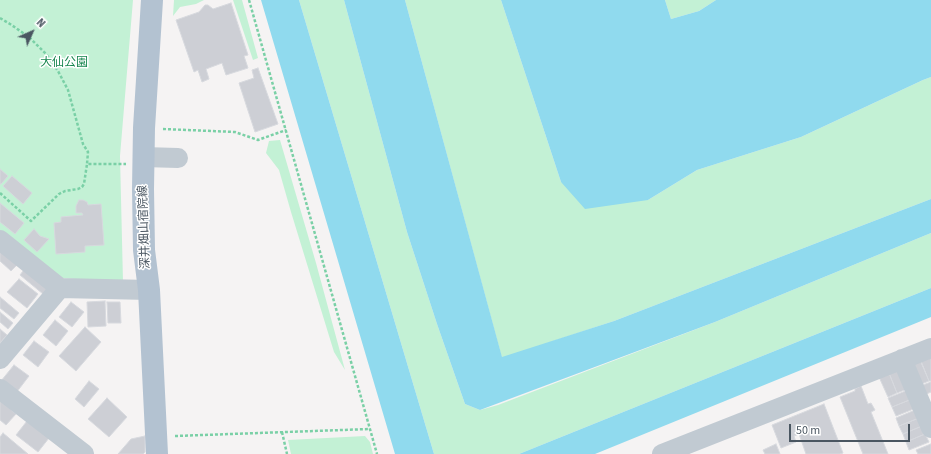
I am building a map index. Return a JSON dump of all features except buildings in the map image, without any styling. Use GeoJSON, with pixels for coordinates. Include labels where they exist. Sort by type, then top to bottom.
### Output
{"type":"FeatureCollection","features":[{"type":"Feature","properties":{"kind":"main road","name":"深井畑山宿院線"},"geometry":{"type":"LineString","coordinates":[[152,0],[134,161],[149,290],[156,445]]}},
{"type":"Feature","properties":{"kind":"street"},"geometry":{"type":"LineString","coordinates":[[134,161],[178,158]]}},
{"type":"Feature","properties":{"kind":"street"},"geometry":{"type":"LineString","coordinates":[[0,240],[60,288],[149,290]]}},
{"type":"Feature","properties":{"kind":"street"},"geometry":{"type":"LineString","coordinates":[[0,359],[60,288]]}},
{"type":"Feature","properties":{"kind":"street"},"geometry":{"type":"LineString","coordinates":[[662,454],[931,348]]}},
{"type":"Feature","properties":{"kind":"street"},"geometry":{"type":"LineString","coordinates":[[902,360],[931,428]]}},
{"type":"Feature","properties":{"kind":"street"},"geometry":{"type":"LineString","coordinates":[[0,389],[84,454]]}},
{"type":"Feature","properties":{"kind":"path"},"geometry":{"type":"LineString","coordinates":[[249,0],[377,454]]}},
{"type":"Feature","properties":{"kind":"path"},"geometry":{"type":"LineString","coordinates":[[0,18],[29,37],[46,54],[58,71],[68,90],[83,144],[88,152],[84,184],[82,187],[78,190],[62,192],[31,221],[0,193]]}},
{"type":"Feature","properties":{"kind":"path"},"geometry":{"type":"LineString","coordinates":[[162,129],[235,132],[258,140],[286,130]]}},
{"type":"Feature","properties":{"kind":"path"},"geometry":{"type":"LineString","coordinates":[[87,164],[134,161]]}},
{"type":"Feature","properties":{"kind":"path"},"geometry":{"type":"LineString","coordinates":[[156,445],[282,432],[370,429]]}},
{"type":"Feature","properties":{"kind":"path"},"geometry":{"type":"LineString","coordinates":[[282,432],[287,454]]}},
{"type":"Feature","properties":{"kind":"green space","name":"大仙公園"},"geometry":{"type":"Polygon","coordinates":[[[0,0],[133,0],[120,156],[123,282],[60,278],[0,230],[0,0]]]}},
{"type":"Feature","properties":{"kind":"green space"},"geometry":{"type":"Polygon","coordinates":[[[174,0],[204,0],[196,4],[180,7],[173,16],[174,0]]]}},
{"type":"Feature","properties":{"kind":"green space"},"geometry":{"type":"Polygon","coordinates":[[[233,0],[242,0],[258,58],[253,60],[233,0]]]}},
{"type":"Feature","properties":{"kind":"green space"},"geometry":{"type":"Polygon","coordinates":[[[299,0],[344,0],[407,232],[465,404],[480,410],[498,405],[715,322],[931,233],[931,288],[519,454],[434,454],[299,0]]]}},
{"type":"Feature","properties":{"kind":"green space"},"geometry":{"type":"Polygon","coordinates":[[[405,0],[501,0],[561,182],[648,200],[697,170],[801,137],[931,77],[931,199],[614,321],[502,358],[405,0]]]}},
{"type":"Feature","properties":{"kind":"green space"},"geometry":{"type":"Polygon","coordinates":[[[665,0],[716,0],[699,11],[671,19],[665,0]]]}},
{"type":"Feature","properties":{"kind":"green space"},"geometry":{"type":"Polygon","coordinates":[[[280,140],[345,370],[334,352],[279,170],[266,153],[269,141],[280,140]]]}},
{"type":"Feature","properties":{"kind":"green space"},"geometry":{"type":"Polygon","coordinates":[[[365,436],[370,442],[373,454],[291,454],[288,440],[365,436]]]}},
{"type":"Feature","properties":{"kind":"water"},"geometry":{"type":"Polygon","coordinates":[[[261,0],[299,0],[434,454],[395,454],[261,0]]]}},
{"type":"Feature","properties":{"kind":"water"},"geometry":{"type":"Polygon","coordinates":[[[344,0],[405,0],[502,357],[614,321],[931,199],[931,233],[715,322],[480,410],[465,404],[437,324],[407,232],[344,0]]]}},
{"type":"Feature","properties":{"kind":"water"},"geometry":{"type":"Polygon","coordinates":[[[501,0],[665,0],[671,19],[699,11],[716,0],[931,0],[931,77],[801,137],[697,170],[648,200],[585,209],[561,182],[501,0]]]}},
{"type":"Feature","properties":{"kind":"water"},"geometry":{"type":"Polygon","coordinates":[[[931,288],[931,317],[595,454],[519,454],[931,288]]]}}]}
